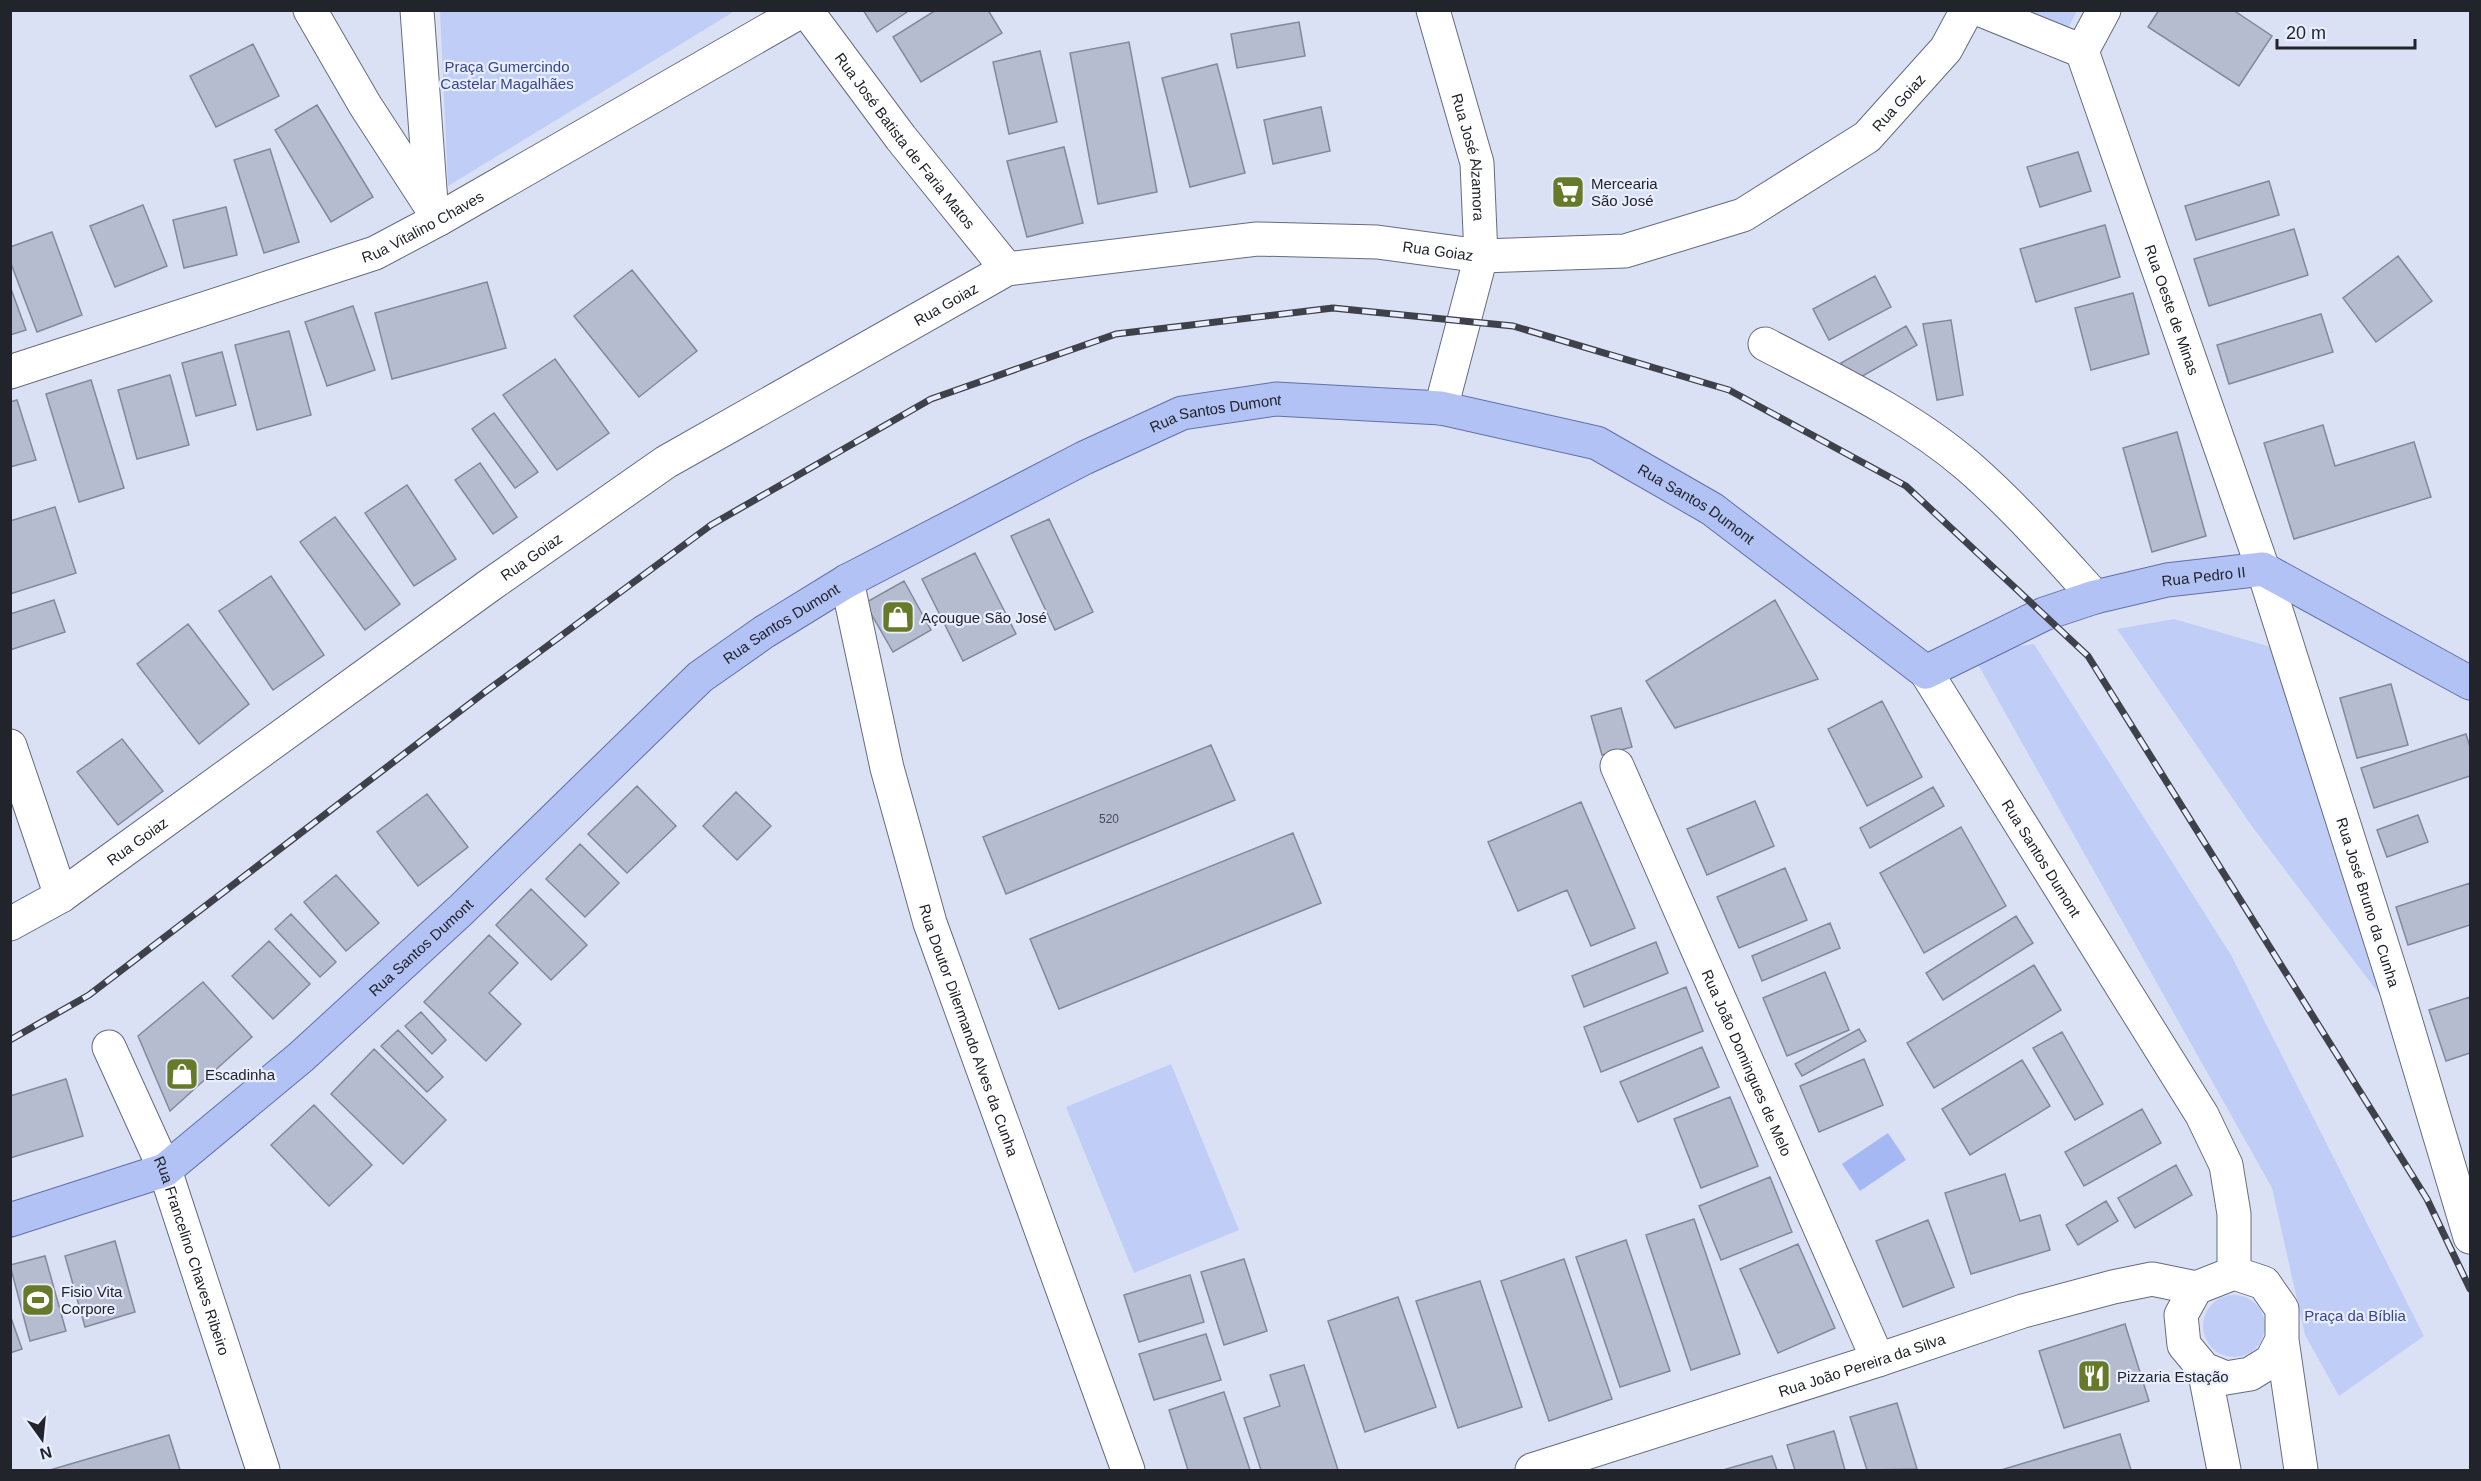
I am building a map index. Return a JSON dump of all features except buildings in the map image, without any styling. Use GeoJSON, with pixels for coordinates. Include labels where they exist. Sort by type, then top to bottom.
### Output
{"type":"FeatureCollection","features":[{"type":"Feature","properties":{"kind":"main road","name":"Rua Santos Dumont"},"geometry":{"type":"LineString","coordinates":[[10,1220],[165,1170],[301,1057],[394,972],[461,910],[700,677],[764,632],[848,581],[1084,458],[1182,412],[1276,399],[1441,408],[1597,443],[1712,508],[1926,672]]}},
{"type":"Feature","properties":{"kind":"main road","name":"Rua Pedro II"},"geometry":{"type":"LineString","coordinates":[[1926,672],[2044,614],[2095,597],[2167,580],[2263,569],[2470,683]]}},
{"type":"Feature","properties":{"kind":"street"},"geometry":{"type":"LineString","coordinates":[[310,10],[365,105],[435,214]]}},
{"type":"Feature","properties":{"kind":"street"},"geometry":{"type":"LineString","coordinates":[[417,10],[435,214]]}},
{"type":"Feature","properties":{"kind":"street","name":"Rua Vitalino Chaves"},"geometry":{"type":"LineString","coordinates":[[10,372],[375,253],[435,214],[805,10]]}},
{"type":"Feature","properties":{"kind":"street","name":"Rua José Batista de Faria Matos"},"geometry":{"type":"LineString","coordinates":[[805,10],[901,138],[1007,268]]}},
{"type":"Feature","properties":{"kind":"street","name":"Rua José Alzamora"},"geometry":{"type":"LineString","coordinates":[[1433,10],[1477,163],[1481,256],[1441,408]]}},
{"type":"Feature","properties":{"kind":"street","name":"Rua Goiaz"},"geometry":{"type":"LineString","coordinates":[[10,924],[61,896],[500,578],[666,462],[1007,268],[1257,239],[1377,242],[1481,256],[1625,251],[1743,215],[1867,137],[1946,49],[1967,10]]}},
{"type":"Feature","properties":{"kind":"street"},"geometry":{"type":"LineString","coordinates":[[1981,10],[2082,51],[2104,10]]}},
{"type":"Feature","properties":{"kind":"street","name":"Rua Oeste de Minas"},"geometry":{"type":"LineString","coordinates":[[2082,51],[2263,569]]}},
{"type":"Feature","properties":{"kind":"street"},"geometry":{"type":"LineString","coordinates":[[1765,344],[1899,417],[1967,465],[2033,529],[2095,597]]}},
{"type":"Feature","properties":{"kind":"street","name":"Rua José Bruno da Cunha"},"geometry":{"type":"LineString","coordinates":[[2263,569],[2396,989],[2470,1237]]}},
{"type":"Feature","properties":{"kind":"street","name":"Rua Doutor Dilermando Alves da Cunha"},"geometry":{"type":"LineString","coordinates":[[848,581],[887,768],[930,922],[1128,1470]]}},
{"type":"Feature","properties":{"kind":"street","name":"Rua Santos Dumont"},"geometry":{"type":"LineString","coordinates":[[1926,672],[2202,1114],[2226,1165],[2234,1214],[2234,1273]]}},
{"type":"Feature","properties":{"kind":"street"},"geometry":{"type":"LineString","coordinates":[[10,746],[61,896]]}},
{"type":"Feature","properties":{"kind":"street","name":"Rua João Domingues de Melo"},"geometry":{"type":"LineString","coordinates":[[1617,766],[1878,1360]]}},
{"type":"Feature","properties":{"kind":"street","name":"Rua Francelino Chaves Ribeiro"},"geometry":{"type":"LineString","coordinates":[[109,1047],[165,1170],[263,1470]]}},
{"type":"Feature","properties":{"kind":"street"},"geometry":{"type":"LineString","coordinates":[[2282,1340],[2271,1361],[2250,1374],[2226,1378],[2204,1369],[2184,1345],[2181,1315],[2196,1288],[2234,1273],[2264,1283],[2282,1309],[2282,1340],[2301,1470]]}},
{"type":"Feature","properties":{"kind":"street","name":"Rua João Pereira da Silva"},"geometry":{"type":"LineString","coordinates":[[1532,1470],[1878,1360],[2023,1311],[2152,1279],[2196,1288]]}},
{"type":"Feature","properties":{"kind":"street"},"geometry":{"type":"LineString","coordinates":[[2204,1369],[2224,1470]]}},
{"type":"Feature","properties":{"kind":"green space","name":"Praça Gumercindo Castelar Magalhães"},"geometry":{"type":"Polygon","coordinates":[[[440,10],[735,11],[448,186],[440,10]]]}},
{"type":"Feature","properties":{"kind":"green space"},"geometry":{"type":"Polygon","coordinates":[[[2024,11],[2077,11],[2067,30],[2024,11]]]}},
{"type":"Feature","properties":{"kind":"green space"},"geometry":{"type":"Polygon","coordinates":[[[2174,619],[2285,651],[2383,999],[2251,825],[2117,629],[2174,619]]]}},
{"type":"Feature","properties":{"kind":"green space","name":"Praça da Bíblia"},"geometry":{"type":"Polygon","coordinates":[[[2034,644],[2231,955],[2424,1336],[2339,1396],[2305,1335],[2272,1188],[1971,652],[2034,644]]]}},
{"type":"Feature","properties":{"kind":"green space"},"geometry":{"type":"Polygon","coordinates":[[[1171,1064],[1239,1230],[1134,1273],[1066,1107],[1171,1064]]]}},
{"type":"Feature","properties":{"kind":"green space"},"geometry":{"type":"Polygon","coordinates":[[[2234,1295],[2256,1304],[2265,1326],[2256,1348],[2234,1357],[2212,1348],[2203,1326],[2212,1304],[2234,1295]]]}},
{"type":"Feature","properties":{"kind":"shaded area"},"geometry":{"type":"Polygon","coordinates":[[[1888,1133],[1906,1160],[1860,1191],[1842,1164],[1888,1133]]]}},
{"type":"Feature","properties":{"kind":"railway"},"geometry":{"type":"LineString","coordinates":[[10,1040],[89,995],[485,692],[711,525],[931,399],[1116,334],[1333,308],[1513,326],[1729,390],[1906,486],[2088,656],[2427,1199],[2470,1289]]}},
{"type":"Feature","properties":{"kind":"place","name":"Mercearia São José"},"geometry":{"type":"Point","coordinates":[1568,192]}},
{"type":"Feature","properties":{"kind":"place","name":"Açougue São José"},"geometry":{"type":"Point","coordinates":[898,617]}},
{"type":"Feature","properties":{"kind":"place","name":"Escadinha"},"geometry":{"type":"Point","coordinates":[182,1074]}},
{"type":"Feature","properties":{"kind":"place","name":"Fisio Vita Corpore"},"geometry":{"type":"Point","coordinates":[38,1300]}},
{"type":"Feature","properties":{"kind":"place","name":"Pizzaria Estação"},"geometry":{"type":"Point","coordinates":[2094,1376]}}]}
